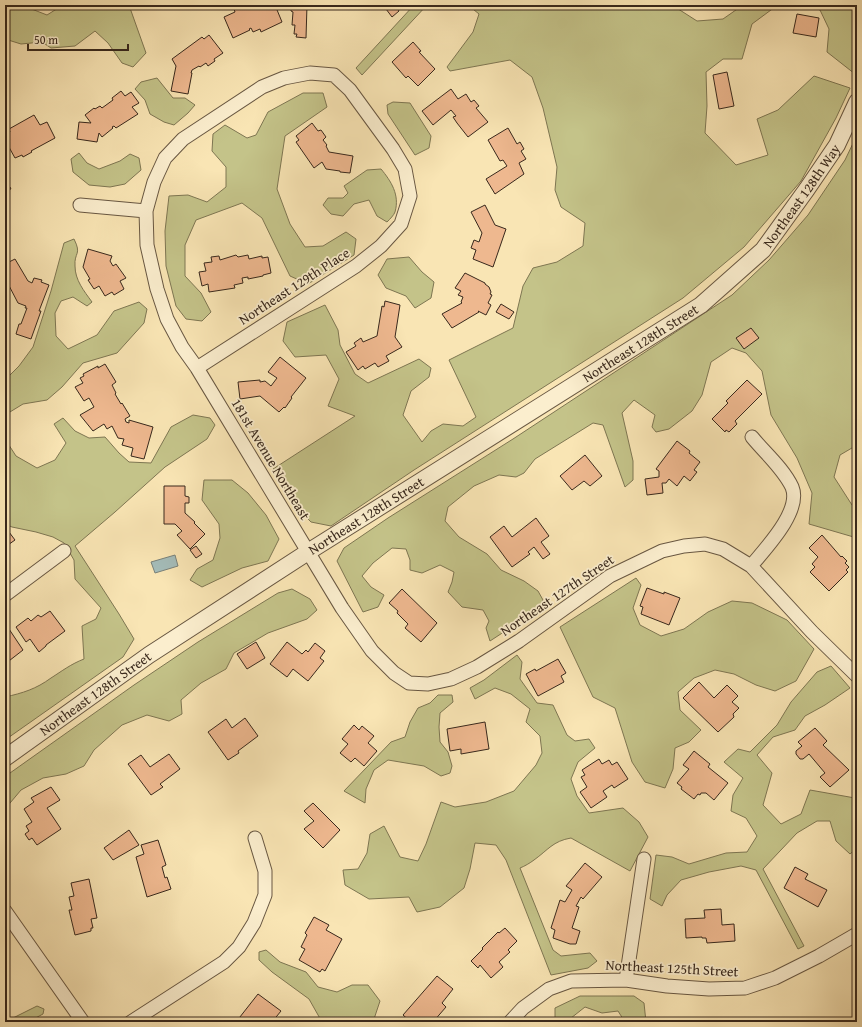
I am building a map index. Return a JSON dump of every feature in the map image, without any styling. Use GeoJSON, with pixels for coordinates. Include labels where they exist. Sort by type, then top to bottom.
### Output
{"type":"FeatureCollection","features":[{"type":"Feature","properties":{"kind":"street","name":"181st Avenue Northeast"},"geometry":{"type":"LineString","coordinates":[[402,224],[410,196],[405,169],[393,149],[350,90],[334,75],[310,73],[284,78],[262,87],[183,139],[165,158],[154,182],[146,211],[147,245],[157,289],[167,319],[182,347],[197,368],[342,608],[372,651],[394,673],[409,683],[428,684]]}},
{"type":"Feature","properties":{"kind":"street","name":"Northeast 128th Way"},"geometry":{"type":"LineString","coordinates":[[731,279],[763,250],[803,195],[837,145],[857,102]]}},
{"type":"Feature","properties":{"kind":"street"},"geometry":{"type":"LineString","coordinates":[[80,205],[146,211]]}},
{"type":"Feature","properties":{"kind":"street","name":"Northeast 129th Place"},"geometry":{"type":"LineString","coordinates":[[197,368],[356,266],[381,246],[402,224]]}},
{"type":"Feature","properties":{"kind":"street","name":"Northeast 128th Street"},"geometry":{"type":"LineString","coordinates":[[5,758],[149,656],[308,552],[701,305],[731,279]]}},
{"type":"Feature","properties":{"kind":"street"},"geometry":{"type":"LineString","coordinates":[[751,566],[784,526],[792,505],[792,489],[784,473],[752,437]]}},
{"type":"Feature","properties":{"kind":"street","name":"Northeast 127th Street"},"geometry":{"type":"LineString","coordinates":[[428,684],[451,680],[477,667],[519,641],[610,576],[662,551],[684,546],[705,544],[723,549],[751,566],[812,632],[857,676]]}},
{"type":"Feature","properties":{"kind":"street"},"geometry":{"type":"LineString","coordinates":[[5,595],[64,551]]}},
{"type":"Feature","properties":{"kind":"street"},"geometry":{"type":"LineString","coordinates":[[131,1022],[224,962],[239,947],[254,924],[264,894],[265,871],[255,838]]}},
{"type":"Feature","properties":{"kind":"street"},"geometry":{"type":"LineString","coordinates":[[626,980],[644,859]]}},
{"type":"Feature","properties":{"kind":"street"},"geometry":{"type":"LineString","coordinates":[[5,911],[83,1022]]}},
{"type":"Feature","properties":{"kind":"street","name":"Northeast 125th Street"},"geometry":{"type":"LineString","coordinates":[[510,1022],[523,1008],[549,989],[571,981],[626,980],[666,986],[709,989],[745,988],[775,978],[794,969],[820,956],[857,934]]}},
{"type":"Feature","properties":{"kind":"shaded area"},"geometry":{"type":"Polygon","coordinates":[[[5,5],[26,5],[29,8],[47,15],[63,5],[133,5],[130,8],[146,53],[133,67],[122,63],[108,43],[95,31],[75,46],[51,48],[42,42],[21,44],[5,39],[5,5]]]}},
{"type":"Feature","properties":{"kind":"shaded area"},"geometry":{"type":"Polygon","coordinates":[[[414,5],[427,5],[362,75],[356,68],[414,5]]]}},
{"type":"Feature","properties":{"kind":"shaded area"},"geometry":{"type":"Polygon","coordinates":[[[468,5],[672,5],[697,21],[723,19],[743,5],[774,5],[775,7],[752,24],[742,59],[723,59],[706,72],[707,106],[705,133],[736,165],[768,155],[757,119],[778,110],[814,76],[850,88],[836,118],[801,181],[744,247],[683,298],[414,470],[331,526],[311,522],[296,507],[273,469],[355,416],[328,406],[339,379],[326,355],[295,357],[283,341],[287,322],[325,305],[338,330],[340,345],[355,374],[368,383],[419,359],[431,368],[429,377],[411,391],[403,415],[422,442],[431,431],[443,424],[463,426],[476,417],[449,360],[513,328],[523,286],[533,268],[557,262],[583,246],[585,223],[561,207],[555,190],[557,167],[543,108],[532,77],[510,60],[450,71],[447,67],[473,32],[479,14],[468,5]]]}},
{"type":"Feature","properties":{"kind":"shaded area"},"geometry":{"type":"Polygon","coordinates":[[[810,5],[857,5],[857,66],[855,74],[827,52],[829,29],[820,10],[810,5]]]}},
{"type":"Feature","properties":{"kind":"shaded area"},"geometry":{"type":"Polygon","coordinates":[[[157,78],[173,98],[185,98],[195,105],[174,125],[164,122],[150,114],[145,100],[135,89],[141,82],[157,78]]]}},
{"type":"Feature","properties":{"kind":"shaded area"},"geometry":{"type":"Polygon","coordinates":[[[303,93],[323,93],[327,107],[285,136],[277,189],[290,224],[305,247],[323,246],[346,232],[356,239],[354,255],[308,284],[290,276],[262,218],[242,203],[196,220],[185,245],[185,276],[201,293],[211,312],[202,321],[186,319],[176,306],[166,266],[165,231],[169,196],[188,195],[207,202],[226,187],[226,167],[212,151],[213,134],[225,125],[247,138],[256,135],[268,112],[303,93]]]}},
{"type":"Feature","properties":{"kind":"shaded area"},"geometry":{"type":"Polygon","coordinates":[[[393,102],[410,103],[431,136],[429,148],[415,155],[388,114],[387,105],[393,102]]]}},
{"type":"Feature","properties":{"kind":"shaded area"},"geometry":{"type":"Polygon","coordinates":[[[857,135],[857,445],[840,455],[834,477],[852,505],[857,510],[857,538],[809,524],[812,493],[797,458],[771,415],[762,371],[746,353],[732,348],[711,362],[702,395],[692,411],[669,429],[656,432],[652,427],[655,415],[634,400],[622,413],[633,461],[633,480],[625,487],[603,425],[593,423],[535,459],[524,473],[516,477],[499,475],[474,486],[448,507],[445,521],[459,537],[487,554],[501,570],[524,581],[538,591],[543,600],[539,609],[490,641],[486,628],[489,621],[483,610],[462,607],[448,592],[454,572],[440,565],[422,573],[410,570],[410,560],[406,549],[392,548],[373,563],[362,576],[371,587],[384,595],[378,607],[363,612],[337,561],[344,548],[732,295],[769,260],[808,215],[845,160],[857,135]]]}},
{"type":"Feature","properties":{"kind":"shaded area"},"geometry":{"type":"Polygon","coordinates":[[[79,153],[87,163],[99,169],[120,161],[130,154],[139,158],[141,170],[125,184],[110,187],[89,185],[73,172],[71,159],[79,153]]]}},
{"type":"Feature","properties":{"kind":"shaded area"},"geometry":{"type":"Polygon","coordinates":[[[381,169],[394,189],[396,200],[395,212],[387,222],[377,216],[369,200],[354,204],[343,216],[331,214],[323,205],[328,198],[343,198],[348,193],[344,186],[367,170],[381,169]]]}},
{"type":"Feature","properties":{"kind":"shaded area"},"geometry":{"type":"Polygon","coordinates":[[[74,239],[78,251],[75,261],[75,271],[80,285],[92,302],[87,306],[73,297],[61,301],[55,313],[56,336],[68,349],[97,335],[114,311],[139,302],[147,309],[144,323],[117,353],[83,363],[62,387],[47,400],[23,404],[5,415],[5,380],[19,366],[33,347],[51,291],[64,243],[74,239]]]}},
{"type":"Feature","properties":{"kind":"shaded area"},"geometry":{"type":"Polygon","coordinates":[[[409,257],[422,272],[434,282],[431,298],[415,308],[406,296],[386,288],[378,275],[387,259],[409,257]]]}},
{"type":"Feature","properties":{"kind":"shaded area"},"geometry":{"type":"Polygon","coordinates":[[[193,415],[210,418],[215,425],[207,439],[165,467],[75,546],[134,639],[123,657],[5,740],[5,697],[35,688],[71,665],[84,659],[82,626],[96,619],[101,608],[75,579],[74,560],[64,543],[53,537],[5,524],[5,439],[16,456],[37,468],[55,460],[66,443],[54,424],[63,418],[75,431],[89,438],[105,437],[129,462],[151,463],[171,427],[193,415]]]}},
{"type":"Feature","properties":{"kind":"shaded area"},"geometry":{"type":"Polygon","coordinates":[[[204,480],[232,480],[248,493],[266,515],[279,539],[268,561],[242,568],[202,587],[190,580],[197,569],[213,560],[220,538],[219,524],[202,500],[204,480]]]}},
{"type":"Feature","properties":{"kind":"shaded area"},"geometry":{"type":"Polygon","coordinates":[[[636,578],[641,585],[633,608],[640,625],[661,636],[684,629],[708,612],[732,601],[752,603],[787,620],[814,649],[796,681],[775,691],[756,685],[734,674],[715,670],[694,678],[678,692],[680,710],[701,730],[689,742],[675,748],[673,769],[665,788],[645,782],[632,762],[615,708],[593,697],[560,627],[636,578]]]}},
{"type":"Feature","properties":{"kind":"shaded area"},"geometry":{"type":"Polygon","coordinates":[[[292,589],[310,599],[317,610],[307,619],[268,633],[234,653],[226,669],[201,683],[181,700],[182,714],[169,721],[147,715],[122,725],[94,750],[84,766],[66,774],[43,778],[21,790],[5,809],[5,778],[10,773],[134,685],[198,642],[278,593],[292,589]]]}},
{"type":"Feature","properties":{"kind":"shaded area"},"geometry":{"type":"Polygon","coordinates":[[[517,655],[522,662],[520,679],[537,703],[553,705],[567,735],[575,741],[589,739],[595,748],[578,762],[571,779],[577,796],[589,813],[623,808],[639,822],[648,837],[630,871],[571,838],[560,841],[551,846],[532,861],[520,868],[553,950],[561,956],[590,953],[597,961],[588,968],[551,975],[506,860],[496,845],[475,843],[470,869],[464,888],[440,907],[417,912],[409,897],[369,899],[345,885],[343,870],[358,869],[367,853],[370,834],[384,826],[400,857],[418,861],[426,844],[441,802],[455,807],[486,802],[514,791],[536,765],[542,753],[540,736],[526,722],[530,709],[511,694],[495,688],[475,699],[470,688],[484,680],[517,655]]]}},
{"type":"Feature","properties":{"kind":"shaded area"},"geometry":{"type":"Polygon","coordinates":[[[831,666],[850,688],[825,705],[805,716],[795,730],[773,737],[757,755],[772,773],[763,805],[781,824],[801,814],[810,790],[855,798],[857,795],[857,848],[850,854],[836,841],[830,821],[817,821],[797,833],[763,869],[804,946],[798,949],[756,870],[741,866],[709,872],[681,880],[667,895],[662,906],[650,899],[656,855],[672,857],[689,864],[726,853],[747,852],[757,836],[746,818],[731,811],[733,795],[743,778],[724,762],[738,749],[750,752],[777,725],[791,702],[817,672],[831,666]]]}},
{"type":"Feature","properties":{"kind":"shaded area"},"geometry":{"type":"Polygon","coordinates":[[[438,695],[452,695],[453,702],[440,713],[439,727],[440,742],[448,752],[452,766],[450,773],[441,776],[424,766],[388,760],[374,770],[366,789],[365,803],[344,791],[391,742],[405,737],[410,722],[418,708],[430,703],[438,695]]]}},
{"type":"Feature","properties":{"kind":"shaded area"},"geometry":{"type":"Polygon","coordinates":[[[266,950],[280,962],[306,972],[318,987],[337,992],[352,985],[368,985],[380,1001],[373,1022],[322,1022],[309,999],[272,972],[259,960],[259,952],[266,950]]]}},
{"type":"Feature","properties":{"kind":"shaded area"},"geometry":{"type":"Polygon","coordinates":[[[580,996],[634,996],[644,1003],[646,1022],[625,1022],[618,1011],[602,1013],[585,1007],[566,1022],[559,1022],[555,1018],[555,1008],[580,996]]]}},
{"type":"Feature","properties":{"kind":"shaded area"},"geometry":{"type":"Polygon","coordinates":[[[37,1006],[44,1009],[43,1014],[28,1022],[5,1022],[37,1006]]]}},
{"type":"Feature","properties":{"kind":"water"},"geometry":{"type":"Polygon","coordinates":[[[175,555],[178,566],[155,573],[151,562],[175,555]]]}},
{"type":"Feature","properties":{"kind":"building"},"geometry":{"type":"Polygon","coordinates":[[[244,5],[275,5],[282,22],[261,32],[260,29],[253,32],[251,28],[249,29],[250,30],[233,38],[224,17],[235,12],[234,9],[244,5]]]}},
{"type":"Feature","properties":{"kind":"building"},"geometry":{"type":"Polygon","coordinates":[[[291,5],[307,5],[306,38],[296,37],[297,34],[294,34],[295,25],[292,25],[293,12],[291,11],[291,5]]]}},
{"type":"Feature","properties":{"kind":"building"},"geometry":{"type":"Polygon","coordinates":[[[383,5],[403,5],[392,17],[383,5]]]}},
{"type":"Feature","properties":{"kind":"building"},"geometry":{"type":"Polygon","coordinates":[[[797,14],[819,18],[816,37],[793,33],[797,14]]]}},
{"type":"Feature","properties":{"kind":"building"},"geometry":{"type":"Polygon","coordinates":[[[209,35],[223,53],[214,59],[215,61],[208,66],[206,63],[192,70],[188,94],[171,91],[176,66],[172,59],[202,37],[204,39],[209,35]]]}},
{"type":"Feature","properties":{"kind":"building"},"geometry":{"type":"Polygon","coordinates":[[[413,42],[421,51],[419,52],[435,69],[418,86],[408,76],[406,78],[392,62],[413,42]]]}},
{"type":"Feature","properties":{"kind":"building"},"geometry":{"type":"Polygon","coordinates":[[[727,72],[734,106],[719,109],[713,75],[727,72]]]}},
{"type":"Feature","properties":{"kind":"building"},"geometry":{"type":"Polygon","coordinates":[[[451,89],[458,99],[466,94],[471,102],[474,100],[479,106],[476,108],[488,122],[468,137],[453,117],[456,116],[451,110],[433,125],[422,111],[451,89]]]}},
{"type":"Feature","properties":{"kind":"building"},"geometry":{"type":"Polygon","coordinates":[[[121,91],[125,96],[131,92],[139,103],[132,107],[138,114],[116,128],[114,126],[112,127],[113,128],[102,137],[99,133],[97,142],[77,139],[79,122],[91,123],[85,115],[94,108],[95,109],[100,106],[102,108],[113,100],[112,98],[121,91]]]}},
{"type":"Feature","properties":{"kind":"building"},"geometry":{"type":"Polygon","coordinates":[[[34,115],[40,125],[47,122],[55,138],[23,157],[22,155],[15,158],[5,140],[5,135],[10,132],[9,129],[34,115]]]}},
{"type":"Feature","properties":{"kind":"building"},"geometry":{"type":"Polygon","coordinates":[[[312,123],[318,131],[321,130],[326,137],[323,140],[327,145],[326,146],[329,152],[353,156],[350,173],[326,169],[322,162],[314,168],[296,142],[299,140],[296,136],[312,123]]]}},
{"type":"Feature","properties":{"kind":"building"},"geometry":{"type":"Polygon","coordinates":[[[508,128],[517,144],[520,142],[524,149],[521,151],[526,159],[519,163],[524,174],[495,194],[486,179],[507,166],[503,160],[500,161],[488,140],[508,128]]]}},
{"type":"Feature","properties":{"kind":"building"},"geometry":{"type":"Polygon","coordinates":[[[5,185],[11,188],[5,198],[5,185]]]}},
{"type":"Feature","properties":{"kind":"building"},"geometry":{"type":"Polygon","coordinates":[[[485,205],[495,225],[506,229],[493,267],[473,259],[476,250],[471,248],[474,240],[479,242],[482,233],[471,212],[485,205]]]}},
{"type":"Feature","properties":{"kind":"building"},"geometry":{"type":"Polygon","coordinates":[[[88,249],[112,256],[110,261],[113,266],[116,264],[126,278],[120,281],[124,289],[114,295],[112,292],[105,296],[99,286],[94,289],[88,280],[90,279],[83,267],[88,249]]]}},
{"type":"Feature","properties":{"kind":"building"},"geometry":{"type":"Polygon","coordinates":[[[236,255],[238,257],[248,255],[249,259],[262,256],[262,258],[268,257],[271,273],[248,279],[248,277],[242,278],[243,283],[234,285],[235,288],[209,292],[208,284],[202,286],[199,272],[206,271],[204,263],[212,262],[211,257],[219,256],[220,260],[236,255]]]}},
{"type":"Feature","properties":{"kind":"building"},"geometry":{"type":"Polygon","coordinates":[[[15,259],[28,281],[32,283],[34,278],[42,280],[41,282],[49,285],[39,311],[41,311],[31,339],[16,334],[27,308],[25,308],[26,306],[18,303],[5,278],[5,264],[15,259]]]}},
{"type":"Feature","properties":{"kind":"building"},"geometry":{"type":"Polygon","coordinates":[[[465,273],[485,283],[489,287],[491,292],[490,294],[492,295],[488,303],[491,305],[486,315],[478,311],[479,312],[452,328],[442,314],[462,303],[463,297],[458,295],[461,291],[455,288],[465,273]]]}},
{"type":"Feature","properties":{"kind":"building"},"geometry":{"type":"Polygon","coordinates":[[[385,301],[400,305],[395,337],[402,347],[386,356],[389,361],[378,367],[375,363],[365,369],[363,366],[358,370],[346,352],[356,346],[354,343],[361,338],[363,342],[377,336],[382,306],[384,307],[385,301]]]}},
{"type":"Feature","properties":{"kind":"building"},"geometry":{"type":"Polygon","coordinates":[[[501,304],[514,312],[509,319],[496,312],[501,304]]]}},
{"type":"Feature","properties":{"kind":"building"},"geometry":{"type":"Polygon","coordinates":[[[751,328],[759,338],[744,349],[736,338],[751,328]]]}},
{"type":"Feature","properties":{"kind":"building"},"geometry":{"type":"Polygon","coordinates":[[[280,357],[306,378],[291,397],[292,398],[285,408],[284,407],[279,412],[260,396],[240,399],[238,382],[260,380],[260,382],[265,381],[271,386],[277,378],[268,372],[280,357]]]}},
{"type":"Feature","properties":{"kind":"building"},"geometry":{"type":"Polygon","coordinates":[[[105,364],[116,382],[112,385],[116,393],[115,394],[130,416],[125,419],[126,422],[129,423],[129,420],[153,427],[144,459],[131,456],[133,448],[122,445],[124,439],[118,438],[112,426],[107,429],[104,424],[93,431],[80,415],[94,407],[89,398],[84,401],[75,387],[83,383],[80,378],[84,376],[83,374],[105,364]]]}},
{"type":"Feature","properties":{"kind":"building"},"geometry":{"type":"Polygon","coordinates":[[[747,380],[762,394],[735,421],[737,424],[729,432],[726,430],[725,432],[712,419],[728,403],[726,401],[747,380]]]}},
{"type":"Feature","properties":{"kind":"building"},"geometry":{"type":"Polygon","coordinates":[[[677,441],[690,451],[689,453],[700,462],[694,470],[697,472],[690,481],[684,476],[677,486],[669,479],[666,483],[662,483],[663,493],[647,495],[645,479],[659,477],[659,471],[656,469],[677,441]]]}},
{"type":"Feature","properties":{"kind":"building"},"geometry":{"type":"Polygon","coordinates":[[[585,455],[602,476],[590,486],[584,481],[572,490],[560,476],[585,455]]]}},
{"type":"Feature","properties":{"kind":"building"},"geometry":{"type":"Polygon","coordinates":[[[164,486],[185,486],[185,496],[189,497],[189,503],[185,503],[185,513],[205,534],[190,549],[177,535],[182,531],[175,524],[164,524],[164,486]]]}},
{"type":"Feature","properties":{"kind":"building"},"geometry":{"type":"Polygon","coordinates":[[[536,518],[549,536],[541,542],[550,554],[543,559],[534,547],[528,552],[530,554],[512,567],[490,537],[504,526],[512,537],[536,518]]]}},
{"type":"Feature","properties":{"kind":"building"},"geometry":{"type":"Polygon","coordinates":[[[6,528],[15,540],[5,547],[5,529],[6,528]]]}},
{"type":"Feature","properties":{"kind":"building"},"geometry":{"type":"Polygon","coordinates":[[[822,535],[841,557],[842,556],[847,561],[845,563],[849,567],[846,570],[848,572],[829,591],[810,572],[815,567],[812,564],[818,557],[809,548],[822,535]]]}},
{"type":"Feature","properties":{"kind":"building"},"geometry":{"type":"Polygon","coordinates":[[[196,546],[202,554],[196,558],[190,550],[196,546]]]}},
{"type":"Feature","properties":{"kind":"building"},"geometry":{"type":"Polygon","coordinates":[[[647,588],[680,598],[669,625],[641,614],[643,607],[640,606],[647,588]]]}},
{"type":"Feature","properties":{"kind":"building"},"geometry":{"type":"Polygon","coordinates":[[[402,589],[437,623],[421,642],[405,628],[408,624],[397,613],[398,611],[389,603],[402,589]]]}},
{"type":"Feature","properties":{"kind":"building"},"geometry":{"type":"Polygon","coordinates":[[[50,611],[65,631],[39,652],[30,639],[26,642],[16,627],[28,618],[31,621],[38,615],[41,617],[50,611]]]}},
{"type":"Feature","properties":{"kind":"building"},"geometry":{"type":"Polygon","coordinates":[[[5,623],[23,650],[5,664],[5,623]]]}},
{"type":"Feature","properties":{"kind":"building"},"geometry":{"type":"Polygon","coordinates":[[[256,642],[265,658],[247,669],[237,654],[256,642]]]}},
{"type":"Feature","properties":{"kind":"building"},"geometry":{"type":"Polygon","coordinates":[[[287,642],[302,654],[306,650],[308,652],[315,643],[325,651],[320,658],[324,661],[308,681],[293,669],[287,677],[270,664],[287,642]]]}},
{"type":"Feature","properties":{"kind":"building"},"geometry":{"type":"Polygon","coordinates":[[[558,659],[566,673],[561,676],[564,682],[538,696],[526,674],[535,669],[536,671],[558,659]]]}},
{"type":"Feature","properties":{"kind":"building"},"geometry":{"type":"Polygon","coordinates":[[[699,682],[714,698],[727,685],[738,696],[732,702],[739,708],[733,714],[734,717],[718,732],[683,698],[699,682]]]}},
{"type":"Feature","properties":{"kind":"building"},"geometry":{"type":"Polygon","coordinates":[[[245,718],[258,736],[238,751],[239,753],[228,760],[208,732],[226,719],[232,728],[245,718]]]}},
{"type":"Feature","properties":{"kind":"building"},"geometry":{"type":"Polygon","coordinates":[[[485,722],[489,749],[461,754],[461,749],[450,751],[447,729],[485,722]]]}},
{"type":"Feature","properties":{"kind":"building"},"geometry":{"type":"Polygon","coordinates":[[[354,725],[359,730],[362,726],[374,736],[368,743],[377,751],[364,766],[355,758],[351,762],[340,753],[348,744],[342,739],[354,725]]]}},
{"type":"Feature","properties":{"kind":"building"},"geometry":{"type":"Polygon","coordinates":[[[815,728],[827,741],[823,745],[849,770],[830,787],[820,777],[825,773],[809,754],[803,759],[800,759],[796,754],[796,751],[802,746],[798,742],[815,728]]]}},
{"type":"Feature","properties":{"kind":"building"},"geometry":{"type":"Polygon","coordinates":[[[694,751],[710,764],[708,767],[728,783],[714,800],[706,793],[701,793],[700,795],[698,794],[694,799],[681,789],[682,787],[677,783],[689,769],[683,765],[694,751]]]}},
{"type":"Feature","properties":{"kind":"building"},"geometry":{"type":"Polygon","coordinates":[[[169,754],[180,769],[160,784],[163,787],[151,795],[128,764],[141,755],[150,767],[169,754]]]}},
{"type":"Feature","properties":{"kind":"building"},"geometry":{"type":"Polygon","coordinates":[[[599,759],[602,764],[609,760],[612,765],[617,762],[628,779],[614,788],[612,785],[603,791],[607,797],[591,808],[580,792],[587,787],[581,777],[585,775],[582,770],[599,759]]]}},
{"type":"Feature","properties":{"kind":"building"},"geometry":{"type":"Polygon","coordinates":[[[51,787],[60,800],[47,808],[61,829],[37,845],[32,838],[29,840],[25,834],[29,831],[26,826],[32,822],[24,809],[34,802],[31,798],[51,787]]]}},
{"type":"Feature","properties":{"kind":"building"},"geometry":{"type":"Polygon","coordinates":[[[313,803],[340,830],[323,848],[304,829],[314,821],[304,811],[313,803]]]}},
{"type":"Feature","properties":{"kind":"building"},"geometry":{"type":"Polygon","coordinates":[[[129,830],[139,845],[113,860],[104,848],[129,830]]]}},
{"type":"Feature","properties":{"kind":"building"},"geometry":{"type":"Polygon","coordinates":[[[158,840],[166,865],[162,867],[165,878],[167,877],[171,889],[147,897],[136,857],[144,854],[141,845],[158,840]]]}},
{"type":"Feature","properties":{"kind":"building"},"geometry":{"type":"Polygon","coordinates":[[[585,863],[602,877],[583,899],[581,897],[576,906],[579,907],[572,928],[580,931],[576,944],[570,944],[553,938],[555,930],[551,928],[560,900],[565,902],[572,890],[566,886],[585,863]]]}},
{"type":"Feature","properties":{"kind":"building"},"geometry":{"type":"Polygon","coordinates":[[[795,867],[808,874],[805,879],[827,890],[818,907],[784,888],[795,867]]]}},
{"type":"Feature","properties":{"kind":"building"},"geometry":{"type":"Polygon","coordinates":[[[89,879],[97,918],[91,919],[93,928],[91,928],[91,931],[75,935],[69,910],[72,910],[69,897],[74,896],[71,883],[89,879]]]}},
{"type":"Feature","properties":{"kind":"building"},"geometry":{"type":"Polygon","coordinates":[[[721,909],[722,925],[734,924],[735,941],[707,943],[706,938],[702,937],[686,938],[685,919],[705,918],[704,910],[721,909]]]}},
{"type":"Feature","properties":{"kind":"building"},"geometry":{"type":"Polygon","coordinates":[[[314,917],[329,925],[326,930],[342,939],[325,971],[322,969],[320,972],[299,960],[305,949],[301,947],[307,935],[305,933],[314,917]]]}},
{"type":"Feature","properties":{"kind":"building"},"geometry":{"type":"Polygon","coordinates":[[[505,928],[517,941],[508,950],[510,952],[499,962],[503,967],[491,978],[480,965],[478,968],[471,961],[498,932],[499,933],[505,928]]]}},
{"type":"Feature","properties":{"kind":"building"},"geometry":{"type":"Polygon","coordinates":[[[437,976],[453,989],[442,1003],[446,1007],[433,1022],[411,1022],[403,1015],[437,976]]]}},
{"type":"Feature","properties":{"kind":"building"},"geometry":{"type":"Polygon","coordinates":[[[258,994],[281,1011],[272,1022],[236,1022],[258,994]]]}}]}
